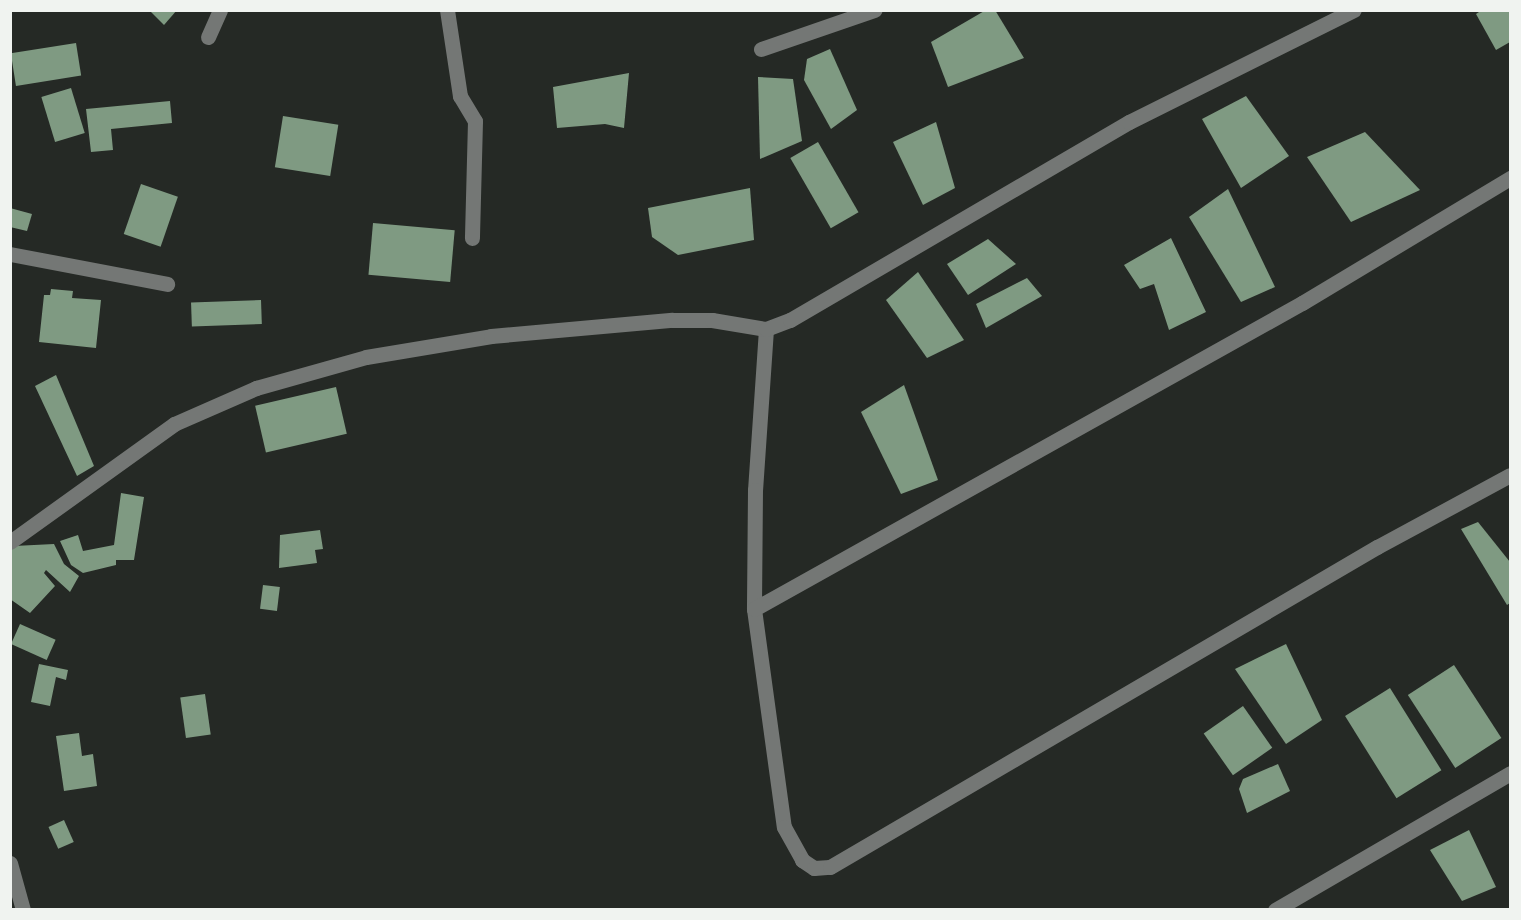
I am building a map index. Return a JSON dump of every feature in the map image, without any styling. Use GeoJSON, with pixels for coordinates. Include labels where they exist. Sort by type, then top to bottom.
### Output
{"type":"FeatureCollection","features":[{"type":"Feature","properties":{"kind":"street"},"geometry":{"type":"LineString","coordinates":[[208,38],[220,10]]}},
{"type":"Feature","properties":{"kind":"street"},"geometry":{"type":"LineString","coordinates":[[447,10],[460,96],[475,121],[472,238]]}},
{"type":"Feature","properties":{"kind":"street"},"geometry":{"type":"LineString","coordinates":[[761,49],[874,10]]}},
{"type":"Feature","properties":{"kind":"street"},"geometry":{"type":"LineString","coordinates":[[10,542],[174,424],[256,388],[355,360],[491,336],[615,323],[712,320],[766,329],[790,320],[1129,122],[1354,10]]}},
{"type":"Feature","properties":{"kind":"street"},"geometry":{"type":"LineString","coordinates":[[754,609],[1302,303],[1510,178]]}},
{"type":"Feature","properties":{"kind":"street"},"geometry":{"type":"LineString","coordinates":[[10,254],[167,284]]}},
{"type":"Feature","properties":{"kind":"street"},"geometry":{"type":"LineString","coordinates":[[766,329],[754,490],[754,609],[784,827],[802,860],[814,868],[830,867],[1377,548],[1510,474]]}},
{"type":"Feature","properties":{"kind":"street"},"geometry":{"type":"LineString","coordinates":[[1275,909],[1510,773]]}},
{"type":"Feature","properties":{"kind":"street"},"geometry":{"type":"LineString","coordinates":[[10,863],[23,909]]}},
{"type":"Feature","properties":{"kind":"building"},"geometry":{"type":"Polygon","coordinates":[[[149,10],[177,10],[164,25],[149,10]]]}},
{"type":"Feature","properties":{"kind":"building"},"geometry":{"type":"Polygon","coordinates":[[[986,10],[995,10],[1024,58],[948,87],[931,42],[986,10]]]}},
{"type":"Feature","properties":{"kind":"building"},"geometry":{"type":"Polygon","coordinates":[[[1482,10],[1510,10],[1510,42],[1496,50],[1476,14],[1482,10]]]}},
{"type":"Feature","properties":{"kind":"building"},"geometry":{"type":"Polygon","coordinates":[[[76,43],[81,76],[16,86],[11,53],[76,43]]]}},
{"type":"Feature","properties":{"kind":"building"},"geometry":{"type":"Polygon","coordinates":[[[830,49],[857,110],[831,129],[804,80],[807,59],[830,49]]]}},
{"type":"Feature","properties":{"kind":"building"},"geometry":{"type":"Polygon","coordinates":[[[629,73],[624,128],[605,124],[557,128],[553,87],[629,73]]]}},
{"type":"Feature","properties":{"kind":"building"},"geometry":{"type":"Polygon","coordinates":[[[758,77],[793,79],[802,141],[760,159],[758,77]]]}},
{"type":"Feature","properties":{"kind":"building"},"geometry":{"type":"Polygon","coordinates":[[[71,88],[85,133],[55,142],[41,97],[71,88]]]}},
{"type":"Feature","properties":{"kind":"building"},"geometry":{"type":"Polygon","coordinates":[[[1246,96],[1289,156],[1241,188],[1202,119],[1246,96]]]}},
{"type":"Feature","properties":{"kind":"building"},"geometry":{"type":"Polygon","coordinates":[[[170,101],[172,123],[111,129],[113,150],[91,152],[86,109],[170,101]]]}},
{"type":"Feature","properties":{"kind":"building"},"geometry":{"type":"Polygon","coordinates":[[[283,116],[338,125],[330,176],[275,167],[283,116]]]}},
{"type":"Feature","properties":{"kind":"building"},"geometry":{"type":"Polygon","coordinates":[[[936,122],[955,188],[923,205],[893,142],[936,122]]]}},
{"type":"Feature","properties":{"kind":"building"},"geometry":{"type":"Polygon","coordinates":[[[1365,132],[1420,190],[1351,222],[1307,157],[1365,132]]]}},
{"type":"Feature","properties":{"kind":"building"},"geometry":{"type":"Polygon","coordinates":[[[818,142],[858,212],[831,228],[790,158],[818,142]]]}},
{"type":"Feature","properties":{"kind":"building"},"geometry":{"type":"Polygon","coordinates":[[[141,184],[178,197],[161,247],[124,234],[141,184]]]}},
{"type":"Feature","properties":{"kind":"building"},"geometry":{"type":"Polygon","coordinates":[[[750,188],[754,240],[678,255],[652,237],[648,208],[750,188]]]}},
{"type":"Feature","properties":{"kind":"building"},"geometry":{"type":"Polygon","coordinates":[[[1228,189],[1275,287],[1241,302],[1189,217],[1228,189]]]}},
{"type":"Feature","properties":{"kind":"building"},"geometry":{"type":"Polygon","coordinates":[[[10,208],[32,214],[27,231],[10,227],[10,208]]]}},
{"type":"Feature","properties":{"kind":"building"},"geometry":{"type":"Polygon","coordinates":[[[373,223],[455,230],[450,282],[368,275],[373,223]]]}},
{"type":"Feature","properties":{"kind":"building"},"geometry":{"type":"Polygon","coordinates":[[[1171,238],[1206,312],[1169,330],[1154,284],[1140,289],[1124,265],[1171,238]]]}},
{"type":"Feature","properties":{"kind":"building"},"geometry":{"type":"Polygon","coordinates":[[[988,239],[1016,264],[968,295],[947,264],[988,239]]]}},
{"type":"Feature","properties":{"kind":"building"},"geometry":{"type":"Polygon","coordinates":[[[918,272],[964,340],[927,358],[886,300],[918,272]]]}},
{"type":"Feature","properties":{"kind":"building"},"geometry":{"type":"Polygon","coordinates":[[[1027,278],[1042,296],[986,328],[976,304],[1027,278]]]}},
{"type":"Feature","properties":{"kind":"building"},"geometry":{"type":"Polygon","coordinates":[[[51,289],[73,291],[72,298],[101,300],[96,348],[39,342],[44,295],[50,295],[51,289]]]}},
{"type":"Feature","properties":{"kind":"building"},"geometry":{"type":"Polygon","coordinates":[[[261,300],[262,324],[192,326],[191,302],[261,300]]]}},
{"type":"Feature","properties":{"kind":"building"},"geometry":{"type":"Polygon","coordinates":[[[56,375],[94,466],[77,476],[35,386],[56,375]]]}},
{"type":"Feature","properties":{"kind":"building"},"geometry":{"type":"Polygon","coordinates":[[[904,385],[938,480],[901,494],[861,412],[904,385]]]}},
{"type":"Feature","properties":{"kind":"building"},"geometry":{"type":"Polygon","coordinates":[[[336,387],[347,434],[266,452],[255,406],[336,387]]]}},
{"type":"Feature","properties":{"kind":"building"},"geometry":{"type":"Polygon","coordinates":[[[121,493],[144,497],[134,560],[116,560],[116,565],[83,573],[71,565],[60,541],[78,535],[83,551],[114,545],[121,493]]]}},
{"type":"Feature","properties":{"kind":"building"},"geometry":{"type":"Polygon","coordinates":[[[1478,522],[1510,562],[1510,603],[1507,605],[1461,529],[1478,522]]]}},
{"type":"Feature","properties":{"kind":"building"},"geometry":{"type":"Polygon","coordinates":[[[320,530],[323,549],[315,550],[317,563],[279,568],[280,535],[320,530]]]}},
{"type":"Feature","properties":{"kind":"building"},"geometry":{"type":"Polygon","coordinates":[[[54,544],[64,564],[79,576],[70,592],[46,570],[44,573],[55,586],[30,613],[10,599],[10,550],[14,546],[54,544]]]}},
{"type":"Feature","properties":{"kind":"building"},"geometry":{"type":"Polygon","coordinates":[[[263,585],[280,587],[277,611],[260,609],[263,585]]]}},
{"type":"Feature","properties":{"kind":"building"},"geometry":{"type":"Polygon","coordinates":[[[20,624],[56,640],[47,660],[11,644],[20,624]]]}},
{"type":"Feature","properties":{"kind":"building"},"geometry":{"type":"Polygon","coordinates":[[[1286,644],[1322,720],[1286,744],[1235,669],[1286,644]]]}},
{"type":"Feature","properties":{"kind":"building"},"geometry":{"type":"Polygon","coordinates":[[[39,664],[68,670],[66,680],[56,677],[50,706],[31,702],[39,664]]]}},
{"type":"Feature","properties":{"kind":"building"},"geometry":{"type":"Polygon","coordinates":[[[1454,665],[1501,738],[1455,768],[1408,695],[1454,665]]]}},
{"type":"Feature","properties":{"kind":"building"},"geometry":{"type":"Polygon","coordinates":[[[1390,688],[1441,770],[1396,798],[1345,716],[1390,688]]]}},
{"type":"Feature","properties":{"kind":"building"},"geometry":{"type":"Polygon","coordinates":[[[205,694],[211,735],[186,738],[180,697],[205,694]]]}},
{"type":"Feature","properties":{"kind":"building"},"geometry":{"type":"Polygon","coordinates":[[[1243,706],[1272,748],[1233,775],[1204,734],[1243,706]]]}},
{"type":"Feature","properties":{"kind":"building"},"geometry":{"type":"Polygon","coordinates":[[[79,733],[82,756],[93,754],[97,786],[64,791],[56,736],[79,733]]]}},
{"type":"Feature","properties":{"kind":"building"},"geometry":{"type":"Polygon","coordinates":[[[1278,764],[1290,791],[1247,813],[1239,789],[1243,779],[1278,764]]]}},
{"type":"Feature","properties":{"kind":"building"},"geometry":{"type":"Polygon","coordinates":[[[64,820],[74,842],[58,849],[48,827],[64,820]]]}},
{"type":"Feature","properties":{"kind":"building"},"geometry":{"type":"Polygon","coordinates":[[[1469,830],[1496,887],[1462,901],[1430,850],[1469,830]]]}}]}
